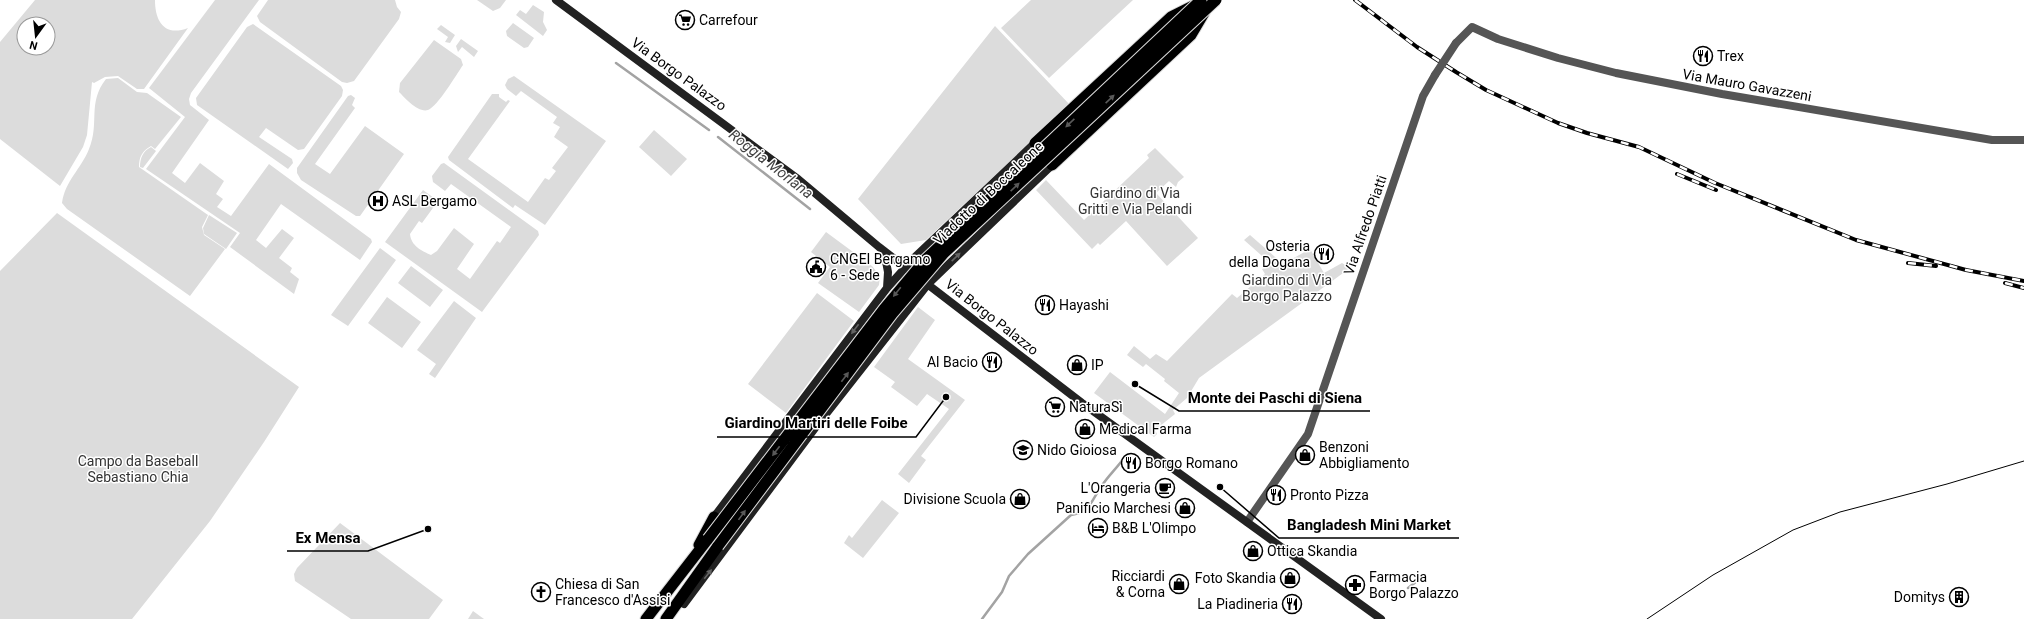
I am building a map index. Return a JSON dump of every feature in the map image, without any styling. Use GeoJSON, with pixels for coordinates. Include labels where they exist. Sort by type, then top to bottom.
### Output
{"type":"FeatureCollection","features":[{"type":"Feature","properties":{"kind":"highway","name":"Viadotto di Boccaleone"},"geometry":{"type":"LineString","coordinates":[[692,558],[884,309],[926,259],[1200,5],[1216,0]]}},
{"type":"Feature","properties":{"kind":"highway","name":"Viadotto di Boccaleone"},"geometry":{"type":"LineString","coordinates":[[666,619],[718,546],[892,314],[944,253],[1200,5]]}},
{"type":"Feature","properties":{"kind":"highway"},"geometry":{"type":"LineString","coordinates":[[1035,142],[1171,17],[1200,5]]}},
{"type":"Feature","properties":{"kind":"highway"},"geometry":{"type":"LineString","coordinates":[[1052,165],[1191,35],[1200,5]]}},
{"type":"Feature","properties":{"kind":"highway"},"geometry":{"type":"LineString","coordinates":[[646,619],[692,558],[714,517]]}},
{"type":"Feature","properties":{"kind":"highway"},"geometry":{"type":"LineString","coordinates":[[673,619],[684,604]]}},
{"type":"Feature","properties":{"kind":"main road","name":"Via Borgo Palazzo"},"geometry":{"type":"LineString","coordinates":[[556,0],[798,179],[905,268],[1082,403],[1381,619]]}},
{"type":"Feature","properties":{"kind":"main road"},"geometry":{"type":"LineString","coordinates":[[714,517],[887,288],[905,268],[1035,142]]}},
{"type":"Feature","properties":{"kind":"main road"},"geometry":{"type":"LineString","coordinates":[[684,604],[925,282],[1052,165]]}},
{"type":"Feature","properties":{"kind":"main road"},"geometry":{"type":"LineString","coordinates":[[925,282],[922,271],[925,264],[1003,188],[1004,171]]}},
{"type":"Feature","properties":{"kind":"main road"},"geometry":{"type":"LineString","coordinates":[[884,251],[888,272],[887,288]]}},
{"type":"Feature","properties":{"kind":"street","name":"Via Alfredo Piatti"},"geometry":{"type":"LineString","coordinates":[[1247,522],[1308,434],[1423,96],[1456,43],[1472,27]]}},
{"type":"Feature","properties":{"kind":"street","name":"Via Mauro Gavazzeni"},"geometry":{"type":"LineString","coordinates":[[1472,27],[1498,39],[1558,58],[1616,73],[1722,94],[1992,140],[2024,140]]}},
{"type":"Feature","properties":{"kind":"green space"},"geometry":{"type":"Polygon","coordinates":[[[35,0],[155,0],[155,8],[162,25],[167,29],[173,30],[188,28],[144,89],[137,89],[118,76],[105,77],[94,83],[92,82],[87,135],[83,147],[60,186],[0,139],[0,42],[16,23],[16,56],[56,56],[56,16],[22,16],[35,0]]]}},
{"type":"Feature","properties":{"kind":"green space"},"geometry":{"type":"Polygon","coordinates":[[[215,0],[259,0],[191,93],[189,99],[190,105],[209,120],[172,173],[185,183],[200,163],[224,181],[216,194],[223,199],[217,207],[231,216],[269,164],[371,239],[372,242],[360,260],[281,204],[256,240],[266,248],[282,229],[294,238],[279,258],[292,268],[290,272],[299,279],[294,294],[230,247],[240,233],[146,169],[185,117],[149,88],[215,0]]]}},
{"type":"Feature","properties":{"kind":"green space"},"geometry":{"type":"Polygon","coordinates":[[[268,0],[395,0],[397,7],[401,12],[399,19],[354,81],[347,83],[342,82],[260,22],[257,16],[268,0]]]}},
{"type":"Feature","properties":{"kind":"green space"},"geometry":{"type":"Polygon","coordinates":[[[477,0],[506,0],[500,8],[493,11],[477,0]]]}},
{"type":"Feature","properties":{"kind":"green space"},"geometry":{"type":"Polygon","coordinates":[[[1031,0],[1133,0],[1049,78],[1001,28],[1031,0]]]}},
{"type":"Feature","properties":{"kind":"green space"},"geometry":{"type":"Polygon","coordinates":[[[533,5],[544,12],[543,22],[547,30],[543,36],[516,15],[520,10],[526,14],[533,5]]]}},
{"type":"Feature","properties":{"kind":"green space"},"geometry":{"type":"Polygon","coordinates":[[[513,23],[534,38],[528,47],[524,48],[507,36],[506,31],[513,23]]]}},
{"type":"Feature","properties":{"kind":"green space"},"geometry":{"type":"Polygon","coordinates":[[[253,24],[341,86],[343,90],[342,96],[304,149],[298,150],[266,128],[259,137],[292,159],[293,163],[288,169],[197,105],[196,98],[247,27],[253,24]]]}},
{"type":"Feature","properties":{"kind":"green space"},"geometry":{"type":"Polygon","coordinates":[[[441,25],[455,35],[450,43],[445,42],[448,37],[437,29],[441,25]]]}},
{"type":"Feature","properties":{"kind":"green space"},"geometry":{"type":"Polygon","coordinates":[[[995,26],[1070,105],[926,240],[901,244],[858,199],[995,26]]]}},
{"type":"Feature","properties":{"kind":"green space"},"geometry":{"type":"Polygon","coordinates":[[[461,39],[478,51],[474,57],[462,47],[458,52],[456,46],[461,39]]]}},
{"type":"Feature","properties":{"kind":"green space"},"geometry":{"type":"Polygon","coordinates":[[[434,40],[461,59],[463,65],[437,103],[428,110],[424,110],[416,107],[399,92],[400,83],[434,40]]]}},
{"type":"Feature","properties":{"kind":"green space"},"geometry":{"type":"Polygon","coordinates":[[[514,76],[606,141],[545,225],[515,205],[513,208],[449,160],[448,157],[492,94],[499,94],[499,97],[506,102],[508,100],[510,101],[468,159],[528,202],[545,178],[549,180],[556,171],[552,168],[568,147],[554,137],[560,127],[553,123],[557,117],[521,91],[516,96],[507,89],[505,85],[508,79],[514,76]]]}},
{"type":"Feature","properties":{"kind":"green space"},"geometry":{"type":"Polygon","coordinates":[[[118,78],[137,92],[147,93],[181,117],[155,149],[151,146],[143,152],[140,157],[139,167],[208,215],[202,227],[204,235],[225,249],[190,296],[67,209],[62,203],[66,188],[86,156],[92,140],[95,105],[100,88],[106,79],[118,78]]]}},
{"type":"Feature","properties":{"kind":"green space"},"geometry":{"type":"Polygon","coordinates":[[[351,95],[355,98],[352,105],[355,108],[315,164],[330,174],[365,126],[404,154],[360,216],[356,216],[301,180],[297,173],[297,168],[348,96],[351,95]]]}},
{"type":"Feature","properties":{"kind":"green space"},"geometry":{"type":"Polygon","coordinates":[[[654,130],[687,159],[671,176],[639,147],[654,130]]]}},
{"type":"Feature","properties":{"kind":"green space"},"geometry":{"type":"Polygon","coordinates":[[[151,147],[156,151],[143,168],[140,167],[142,155],[151,147]]]}},
{"type":"Feature","properties":{"kind":"green space","name":"Giardino di Via Gritti e Via Pelandi"},"geometry":{"type":"Polygon","coordinates":[[[1155,148],[1184,177],[1178,182],[1176,187],[1169,181],[1156,193],[1198,238],[1167,266],[1126,221],[1100,245],[1098,243],[1092,249],[1036,190],[1046,180],[1084,220],[1149,158],[1147,155],[1155,148]]]}},
{"type":"Feature","properties":{"kind":"green space"},"geometry":{"type":"Polygon","coordinates":[[[444,163],[538,231],[539,235],[482,312],[385,242],[423,190],[438,201],[422,223],[419,221],[410,234],[412,242],[421,250],[431,255],[437,251],[454,228],[474,244],[457,269],[470,279],[497,241],[500,243],[511,227],[451,184],[445,191],[433,182],[432,176],[441,164],[444,163]]]}},
{"type":"Feature","properties":{"kind":"green space","name":"Campo da Baseball Sebastiano Chia"},"geometry":{"type":"Polygon","coordinates":[[[57,213],[299,387],[264,442],[210,521],[132,619],[0,619],[0,271],[57,213]]]}},
{"type":"Feature","properties":{"kind":"green space"},"geometry":{"type":"Polygon","coordinates":[[[209,215],[237,233],[226,249],[204,234],[203,228],[209,215]]]}},
{"type":"Feature","properties":{"kind":"green space"},"geometry":{"type":"Polygon","coordinates":[[[826,232],[872,266],[880,276],[879,285],[859,312],[818,283],[830,267],[811,252],[826,232]]]}},
{"type":"Feature","properties":{"kind":"green space","name":"Giardino di Via Borgo Palazzo"},"geometry":{"type":"Polygon","coordinates":[[[1250,235],[1283,264],[1310,249],[1324,273],[1342,263],[1350,268],[1199,378],[1187,398],[1173,410],[1175,414],[1155,430],[1157,434],[1154,437],[1094,393],[1110,372],[1165,414],[1179,393],[1164,381],[1165,379],[1146,364],[1143,367],[1127,355],[1134,346],[1150,359],[1156,354],[1167,361],[1232,294],[1237,298],[1265,274],[1262,269],[1270,263],[1244,240],[1250,235]]]}},
{"type":"Feature","properties":{"kind":"green space"},"geometry":{"type":"Polygon","coordinates":[[[380,248],[396,260],[348,326],[331,315],[380,248]]]}},
{"type":"Feature","properties":{"kind":"green space"},"geometry":{"type":"Polygon","coordinates":[[[411,266],[443,290],[430,307],[398,283],[411,266]]]}},
{"type":"Feature","properties":{"kind":"green space"},"geometry":{"type":"Polygon","coordinates":[[[817,293],[854,321],[786,413],[748,384],[817,293]]]}},
{"type":"Feature","properties":{"kind":"green space"},"geometry":{"type":"Polygon","coordinates":[[[387,297],[421,322],[402,348],[368,323],[387,297]]]}},
{"type":"Feature","properties":{"kind":"green space"},"geometry":{"type":"Polygon","coordinates":[[[454,301],[476,318],[435,378],[429,374],[436,364],[417,350],[454,301]]]}},
{"type":"Feature","properties":{"kind":"green space"},"geometry":{"type":"Polygon","coordinates":[[[918,307],[935,320],[908,359],[965,400],[921,456],[926,460],[909,483],[898,474],[949,409],[927,394],[917,406],[891,387],[895,382],[874,367],[918,307]]]}},
{"type":"Feature","properties":{"kind":"green space"},"geometry":{"type":"Polygon","coordinates":[[[882,500],[899,513],[863,558],[844,543],[849,535],[852,538],[882,500]]]}},
{"type":"Feature","properties":{"kind":"green space"},"geometry":{"type":"Polygon","coordinates":[[[340,523],[443,600],[429,619],[351,619],[295,581],[294,574],[297,568],[340,523]]]}},
{"type":"Feature","properties":{"kind":"green space"},"geometry":{"type":"Polygon","coordinates":[[[473,611],[484,619],[468,619],[473,611]]]}},
{"type":"Feature","properties":{"kind":"waterway","name":"Roggia Morlana"},"geometry":{"type":"LineString","coordinates":[[616,63],[709,130]]}},
{"type":"Feature","properties":{"kind":"waterway","name":"Roggia Morlana"},"geometry":{"type":"LineString","coordinates":[[718,137],[810,209]]}},
{"type":"Feature","properties":{"kind":"waterway"},"geometry":{"type":"LineString","coordinates":[[982,619],[1002,592],[1009,576],[1028,554],[1071,515],[1077,514],[1086,509],[1103,483],[1124,458]]}},
{"type":"Feature","properties":{"kind":"waterway"},"geometry":{"type":"LineString","coordinates":[[1408,588],[1425,575]]}},
{"type":"Feature","properties":{"kind":"tram line"},"geometry":{"type":"LineString","coordinates":[[1647,619],[1713,575],[1793,530],[1840,512],[1947,484],[2024,461]]}},
{"type":"Feature","properties":{"kind":"railway"},"geometry":{"type":"LineString","coordinates":[[1355,0],[1417,47],[1456,72],[1486,90],[1558,123],[1587,133],[1639,147],[1715,183],[1856,240],[1966,270],[2024,281]]}},
{"type":"Feature","properties":{"kind":"railway"},"geometry":{"type":"LineString","coordinates":[[1677,174],[1716,190]]}},
{"type":"Feature","properties":{"kind":"railway"},"geometry":{"type":"LineString","coordinates":[[1908,263],[1936,266]]}},
{"type":"Feature","properties":{"kind":"railway"},"geometry":{"type":"LineString","coordinates":[[2005,283],[2024,288]]}},
{"type":"Feature","properties":{"kind":"place","name":"Carrefour"},"geometry":{"type":"Point","coordinates":[685,20]}},
{"type":"Feature","properties":{"kind":"place","name":"Trex"},"geometry":{"type":"Point","coordinates":[1703,56]}},
{"type":"Feature","properties":{"kind":"place","name":"ASL Bergamo"},"geometry":{"type":"Point","coordinates":[378,201]}},
{"type":"Feature","properties":{"kind":"place","name":"Osteria della Dogana"},"geometry":{"type":"Point","coordinates":[1324,254]}},
{"type":"Feature","properties":{"kind":"place","name":"CNGEI Bergamo 6 - Sede"},"geometry":{"type":"Point","coordinates":[816,267]}},
{"type":"Feature","properties":{"kind":"place","name":"Hayashi"},"geometry":{"type":"Point","coordinates":[1045,305]}},
{"type":"Feature","properties":{"kind":"place","name":"Al Bacio"},"geometry":{"type":"Point","coordinates":[992,362]}},
{"type":"Feature","properties":{"kind":"place","name":"IP"},"geometry":{"type":"Point","coordinates":[1077,365]}},
{"type":"Feature","properties":{"kind":"place","name":"Monte dei Paschi di Siena"},"geometry":{"type":"Point","coordinates":[1135,384]}},
{"type":"Feature","properties":{"kind":"place","name":"Giardino Martiri delle Foibe"},"geometry":{"type":"Point","coordinates":[946,397]}},
{"type":"Feature","properties":{"kind":"place","name":"NaturaSì"},"geometry":{"type":"Point","coordinates":[1055,407]}},
{"type":"Feature","properties":{"kind":"place","name":"Medical Farma"},"geometry":{"type":"Point","coordinates":[1085,429]}},
{"type":"Feature","properties":{"kind":"place","name":"Nido Gioiosa"},"geometry":{"type":"Point","coordinates":[1023,450]}},
{"type":"Feature","properties":{"kind":"place","name":"Benzoni Abbigliamento"},"geometry":{"type":"Point","coordinates":[1305,455]}},
{"type":"Feature","properties":{"kind":"place","name":"Borgo Romano"},"geometry":{"type":"Point","coordinates":[1131,463]}},
{"type":"Feature","properties":{"kind":"place","name":"Bangladesh Mini Market"},"geometry":{"type":"Point","coordinates":[1220,487]}},
{"type":"Feature","properties":{"kind":"place","name":"L'Orangeria"},"geometry":{"type":"Point","coordinates":[1165,488]}},
{"type":"Feature","properties":{"kind":"place","name":"Pronto Pizza"},"geometry":{"type":"Point","coordinates":[1276,495]}},
{"type":"Feature","properties":{"kind":"place","name":"Divisione Scuola"},"geometry":{"type":"Point","coordinates":[1020,499]}},
{"type":"Feature","properties":{"kind":"place","name":"Panificio Marchesi"},"geometry":{"type":"Point","coordinates":[1185,508]}},
{"type":"Feature","properties":{"kind":"place","name":"B&B L'Olimpo"},"geometry":{"type":"Point","coordinates":[1098,528]}},
{"type":"Feature","properties":{"kind":"place","name":"Ex Mensa"},"geometry":{"type":"Point","coordinates":[428,529]}},
{"type":"Feature","properties":{"kind":"place","name":"Ottica Skandia"},"geometry":{"type":"Point","coordinates":[1253,551]}},
{"type":"Feature","properties":{"kind":"place","name":"Foto Skandia"},"geometry":{"type":"Point","coordinates":[1290,578]}},
{"type":"Feature","properties":{"kind":"place","name":"Ricciardi & Corna"},"geometry":{"type":"Point","coordinates":[1179,584]}},
{"type":"Feature","properties":{"kind":"place","name":"Farmacia Borgo Palazzo"},"geometry":{"type":"Point","coordinates":[1355,585]}},
{"type":"Feature","properties":{"kind":"place","name":"Chiesa di San Francesco d'Assisi"},"geometry":{"type":"Point","coordinates":[541,592]}},
{"type":"Feature","properties":{"kind":"place","name":"Domitys"},"geometry":{"type":"Point","coordinates":[1959,597]}},
{"type":"Feature","properties":{"kind":"place","name":"La Piadineria"},"geometry":{"type":"Point","coordinates":[1292,604]}}]}
